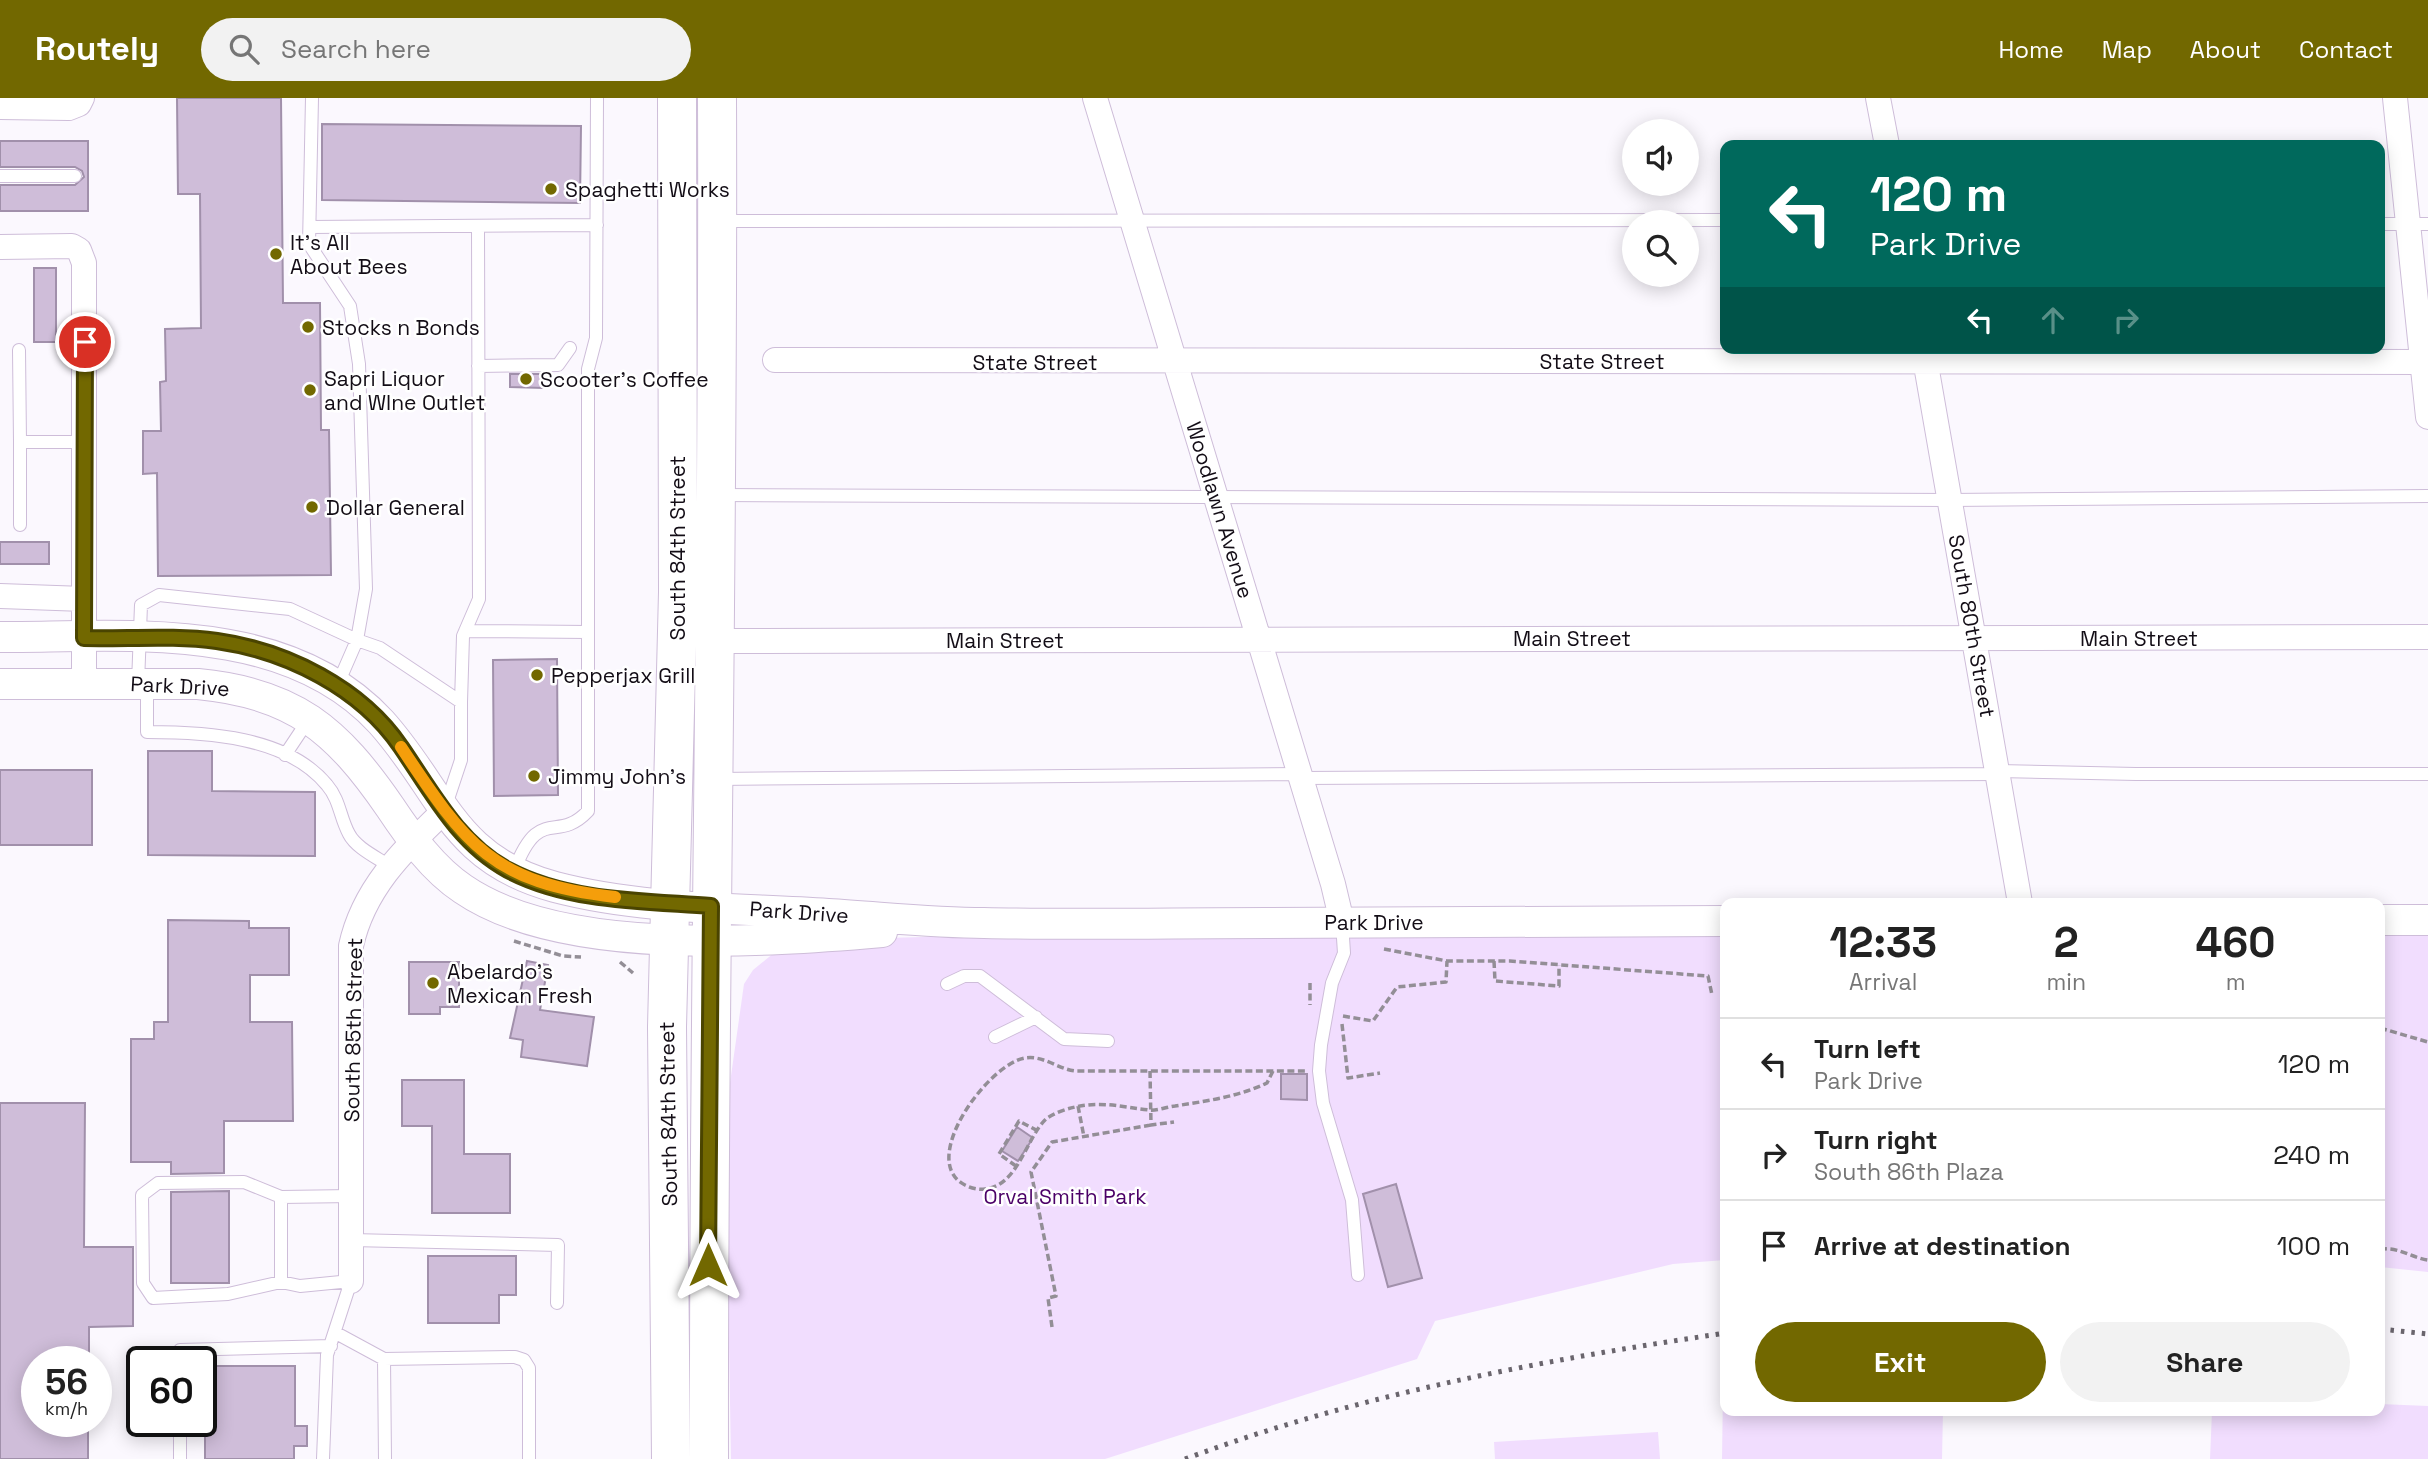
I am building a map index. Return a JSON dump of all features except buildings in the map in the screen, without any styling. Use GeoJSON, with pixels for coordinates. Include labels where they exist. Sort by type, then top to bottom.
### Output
{"type":"FeatureCollection","features":[{"type":"Feature","properties":{"kind":"main road","name":"South 84th Street"},"geometry":{"type":"LineString","coordinates":[[671,1459],[666,1114],[668,921],[678,592],[677,98]]}},
{"type":"Feature","properties":{"kind":"main road","name":"South 84th Street"},"geometry":{"type":"LineString","coordinates":[[709,1459],[708,1089],[716,641],[717,98]]}},
{"type":"Feature","properties":{"kind":"street","name":"Woodlawn Avenue"},"geometry":{"type":"LineString","coordinates":[[1095,98],[1260,639],[1342,922]]}},
{"type":"Feature","properties":{"kind":"street"},"geometry":{"type":"LineString","coordinates":[[1878,98],[1886,140]]}},
{"type":"Feature","properties":{"kind":"street"},"geometry":{"type":"LineString","coordinates":[[2395,98],[2418,224],[2428,418]]}},
{"type":"Feature","properties":{"kind":"street"},"geometry":{"type":"LineString","coordinates":[[7,104],[69,107],[81,101]]}},
{"type":"Feature","properties":{"kind":"street"},"geometry":{"type":"LineString","coordinates":[[0,247],[72,246],[79,250],[84,262],[84,684]]}},
{"type":"Feature","properties":{"kind":"street","name":"State Street"},"geometry":{"type":"LineString","coordinates":[[775,360],[1176,363],[1924,355],[2425,362]]}},
{"type":"Feature","properties":{"kind":"street","name":"South 80th Street"},"geometry":{"type":"LineString","coordinates":[[1924,355],[2019,898]]}},
{"type":"Feature","properties":{"kind":"street"},"geometry":{"type":"LineString","coordinates":[[0,596],[84,599]]}},
{"type":"Feature","properties":{"kind":"street","name":"Main Street"},"geometry":{"type":"LineString","coordinates":[[716,641],[2428,637]]}},
{"type":"Feature","properties":{"kind":"street","name":"Park Drive"},"geometry":{"type":"LineString","coordinates":[[0,638],[217,641],[283,659],[337,686],[378,719],[399,744],[443,812],[483,853],[514,872],[668,921]]}},
{"type":"Feature","properties":{"kind":"street","name":"Park Drive"},"geometry":{"type":"LineString","coordinates":[[0,684],[208,685],[252,692],[309,719],[335,738],[440,871],[461,888],[507,913],[578,932],[668,921],[711,922],[839,936],[980,923],[1720,921]]}},
{"type":"Feature","properties":{"kind":"street","name":"South 85th Street"},"geometry":{"type":"LineString","coordinates":[[351,1281],[351,946],[362,907],[414,840],[443,812]]}},
{"type":"Feature","properties":{"kind":"street"},"geometry":{"type":"LineString","coordinates":[[2385,920],[2428,920]]}},
{"type":"Feature","properties":{"kind":"lane"},"geometry":{"type":"LineString","coordinates":[[312,98],[309,244],[350,306],[359,364],[366,589],[357,640],[337,686]]}},
{"type":"Feature","properties":{"kind":"lane"},"geometry":{"type":"LineString","coordinates":[[514,872],[532,835],[544,827],[570,824],[588,811],[587,369],[596,338],[597,98]]}},
{"type":"Feature","properties":{"kind":"lane"},"geometry":{"type":"LineString","coordinates":[[0,176],[75,176]]}},
{"type":"Feature","properties":{"kind":"lane"},"geometry":{"type":"LineString","coordinates":[[718,221],[1720,220]]}},
{"type":"Feature","properties":{"kind":"lane"},"geometry":{"type":"LineString","coordinates":[[2385,224],[2418,224]]}},
{"type":"Feature","properties":{"kind":"lane"},"geometry":{"type":"LineString","coordinates":[[310,227],[597,225]]}},
{"type":"Feature","properties":{"kind":"lane"},"geometry":{"type":"LineString","coordinates":[[443,812],[461,760],[465,631],[479,599],[478,226]]}},
{"type":"Feature","properties":{"kind":"lane"},"geometry":{"type":"LineString","coordinates":[[478,366],[558,365],[570,348]]}},
{"type":"Feature","properties":{"kind":"lane"},"geometry":{"type":"LineString","coordinates":[[19,349],[20,525]]}},
{"type":"Feature","properties":{"kind":"lane"},"geometry":{"type":"LineString","coordinates":[[20,442],[85,442]]}},
{"type":"Feature","properties":{"kind":"lane"},"geometry":{"type":"LineString","coordinates":[[717,495],[1950,500],[2428,496]]}},
{"type":"Feature","properties":{"kind":"lane"},"geometry":{"type":"LineString","coordinates":[[391,867],[349,835],[341,806],[327,784],[303,762],[261,745],[210,736],[147,732],[139,639],[141,605],[146,599],[159,595],[290,609],[380,648],[461,702]]}},
{"type":"Feature","properties":{"kind":"lane"},"geometry":{"type":"LineString","coordinates":[[465,631],[588,632]]}},
{"type":"Feature","properties":{"kind":"lane"},"geometry":{"type":"LineString","coordinates":[[285,755],[309,719]]}},
{"type":"Feature","properties":{"kind":"lane"},"geometry":{"type":"LineString","coordinates":[[713,779],[1998,772],[2428,774]]}},
{"type":"Feature","properties":{"kind":"lane"},"geometry":{"type":"LineString","coordinates":[[1342,922],[1344,953],[1332,983],[1326,1013],[1321,1045],[1320,1082],[1323,1103],[1352,1199],[1359,1275]]}},
{"type":"Feature","properties":{"kind":"lane"},"geometry":{"type":"LineString","coordinates":[[947,984],[964,976],[981,976],[1064,1038],[1108,1041]]}},
{"type":"Feature","properties":{"kind":"lane"},"geometry":{"type":"LineString","coordinates":[[995,1038],[1035,1017]]}},
{"type":"Feature","properties":{"kind":"lane"},"geometry":{"type":"LineString","coordinates":[[323,1459],[327,1355],[351,1281],[300,1286],[281,1282],[228,1294],[153,1298],[143,1283],[142,1195],[158,1183],[244,1182],[281,1196],[352,1196]]}},
{"type":"Feature","properties":{"kind":"lane"},"geometry":{"type":"LineString","coordinates":[[281,1196],[281,1282]]}},
{"type":"Feature","properties":{"kind":"lane"},"geometry":{"type":"LineString","coordinates":[[352,1240],[558,1245],[557,1303]]}},
{"type":"Feature","properties":{"kind":"lane"},"geometry":{"type":"LineString","coordinates":[[217,1348],[333,1340],[384,1359],[515,1357],[524,1360],[529,1368],[529,1459]]}},
{"type":"Feature","properties":{"kind":"lane"},"geometry":{"type":"LineString","coordinates":[[384,1359],[385,1459]]}},
{"type":"Feature","properties":{"kind":"lane"},"geometry":{"type":"LineString","coordinates":[[180,1437],[180,1459]]}},
{"type":"Feature","properties":{"kind":"path"},"geometry":{"type":"LineString","coordinates":[[1384,949],[1447,961],[1494,961],[1708,976],[1712,995]]}},
{"type":"Feature","properties":{"kind":"path"},"geometry":{"type":"LineString","coordinates":[[1326,1013],[1373,1021],[1397,987],[1446,982],[1447,961]]}},
{"type":"Feature","properties":{"kind":"path"},"geometry":{"type":"LineString","coordinates":[[1494,961],[1495,981],[1559,986],[1559,965]]}},
{"type":"Feature","properties":{"kind":"path"},"geometry":{"type":"LineString","coordinates":[[1310,983],[1310,1008]]}},
{"type":"Feature","properties":{"kind":"path"},"geometry":{"type":"LineString","coordinates":[[1341,1016],[1348,1078],[1380,1073]]}},
{"type":"Feature","properties":{"kind":"path"},"geometry":{"type":"LineString","coordinates":[[2385,1029],[2428,1042]]}},
{"type":"Feature","properties":{"kind":"path"},"geometry":{"type":"LineString","coordinates":[[1273,1071],[1267,1083],[1259,1087],[1208,1102],[1150,1111],[1102,1103],[1078,1107],[1051,1116],[1016,1166],[994,1187],[977,1189],[955,1177],[949,1155],[960,1120],[972,1099],[1015,1061],[1035,1058],[1063,1070],[1075,1071],[1150,1071],[1273,1071],[1310,1071]]}},
{"type":"Feature","properties":{"kind":"path"},"geometry":{"type":"LineString","coordinates":[[1150,1071],[1151,1125]]}},
{"type":"Feature","properties":{"kind":"path"},"geometry":{"type":"LineString","coordinates":[[1078,1107],[1084,1137]]}},
{"type":"Feature","properties":{"kind":"path"},"geometry":{"type":"LineString","coordinates":[[1016,1166],[999,1154],[1019,1121],[1038,1131]]}},
{"type":"Feature","properties":{"kind":"path"},"geometry":{"type":"LineString","coordinates":[[1052,1327],[1048,1298],[1056,1296],[1031,1172],[1052,1142],[1174,1122]]}},
{"type":"Feature","properties":{"kind":"path"},"geometry":{"type":"LineString","coordinates":[[2385,1249],[2393,1248],[2411,1258],[2428,1260]]}},
{"type":"Feature","properties":{"kind":"green space"},"geometry":{"type":"Polygon","coordinates":[[[2385,929],[2428,929],[2428,1272],[2385,1268],[2385,929]]]}},
{"type":"Feature","properties":{"kind":"green space","name":"Orval Smith Park"},"geometry":{"type":"Polygon","coordinates":[[[1720,931],[1720,1260],[1673,1264],[1435,1321],[1417,1359],[1105,1459],[731,1459],[727,1230],[729,1090],[744,984],[753,970],[786,943],[1031,934],[1720,931]]]}},
{"type":"Feature","properties":{"kind":"green space"},"geometry":{"type":"Polygon","coordinates":[[[2385,1404],[2428,1406],[2428,1459],[2210,1459],[2212,1416],[2385,1416],[2385,1404]]]}},
{"type":"Feature","properties":{"kind":"green space"},"geometry":{"type":"Polygon","coordinates":[[[1723,1416],[1943,1416],[1942,1459],[1722,1459],[1723,1416]]]}},
{"type":"Feature","properties":{"kind":"green space"},"geometry":{"type":"Polygon","coordinates":[[[1658,1432],[1660,1459],[1495,1459],[1494,1442],[1658,1432]]]}},
{"type":"Feature","properties":{"kind":"railway"},"geometry":{"type":"LineString","coordinates":[[2385,1330],[2428,1334]]}},
{"type":"Feature","properties":{"kind":"railway"},"geometry":{"type":"LineString","coordinates":[[1185,1459],[1317,1416],[1452,1382],[1589,1355],[1720,1334]]}},
{"type":"Feature","properties":{"kind":"slow traffic"},"geometry":{"type":"LineString","coordinates":[[401,747],[443,812],[483,853],[508,870],[537,881],[577,892],[615,897]]}},
{"type":"Feature","properties":{"kind":"place","name":"Spaghetti Works"},"geometry":{"type":"Point","coordinates":[551,189]}},
{"type":"Feature","properties":{"kind":"place","name":"It's All About Bees"},"geometry":{"type":"Point","coordinates":[276,254]}},
{"type":"Feature","properties":{"kind":"place","name":"Stocks n Bonds"},"geometry":{"type":"Point","coordinates":[308,327]}},
{"type":"Feature","properties":{"kind":"place","name":"Scooter's Coffee"},"geometry":{"type":"Point","coordinates":[526,379]}},
{"type":"Feature","properties":{"kind":"place","name":"Sapri Liquor and WIne Outlet"},"geometry":{"type":"Point","coordinates":[310,390]}},
{"type":"Feature","properties":{"kind":"place","name":"Dollar General"},"geometry":{"type":"Point","coordinates":[312,507]}},
{"type":"Feature","properties":{"kind":"place","name":"Pepperjax Grill"},"geometry":{"type":"Point","coordinates":[537,675]}},
{"type":"Feature","properties":{"kind":"place","name":"Jimmy John's"},"geometry":{"type":"Point","coordinates":[534,776]}},
{"type":"Feature","properties":{"kind":"place","name":"Abelardo's Mexican Fresh"},"geometry":{"type":"Point","coordinates":[433,983]}},
{"type":"Feature","properties":{"kind":"route"},"geometry":{"type":"LineString","coordinates":[[85,342],[84,638],[217,641],[283,659],[337,686],[378,719],[399,744],[443,812],[483,853],[508,870],[557,887],[593,895],[711,906],[708,1265]]}}]}
